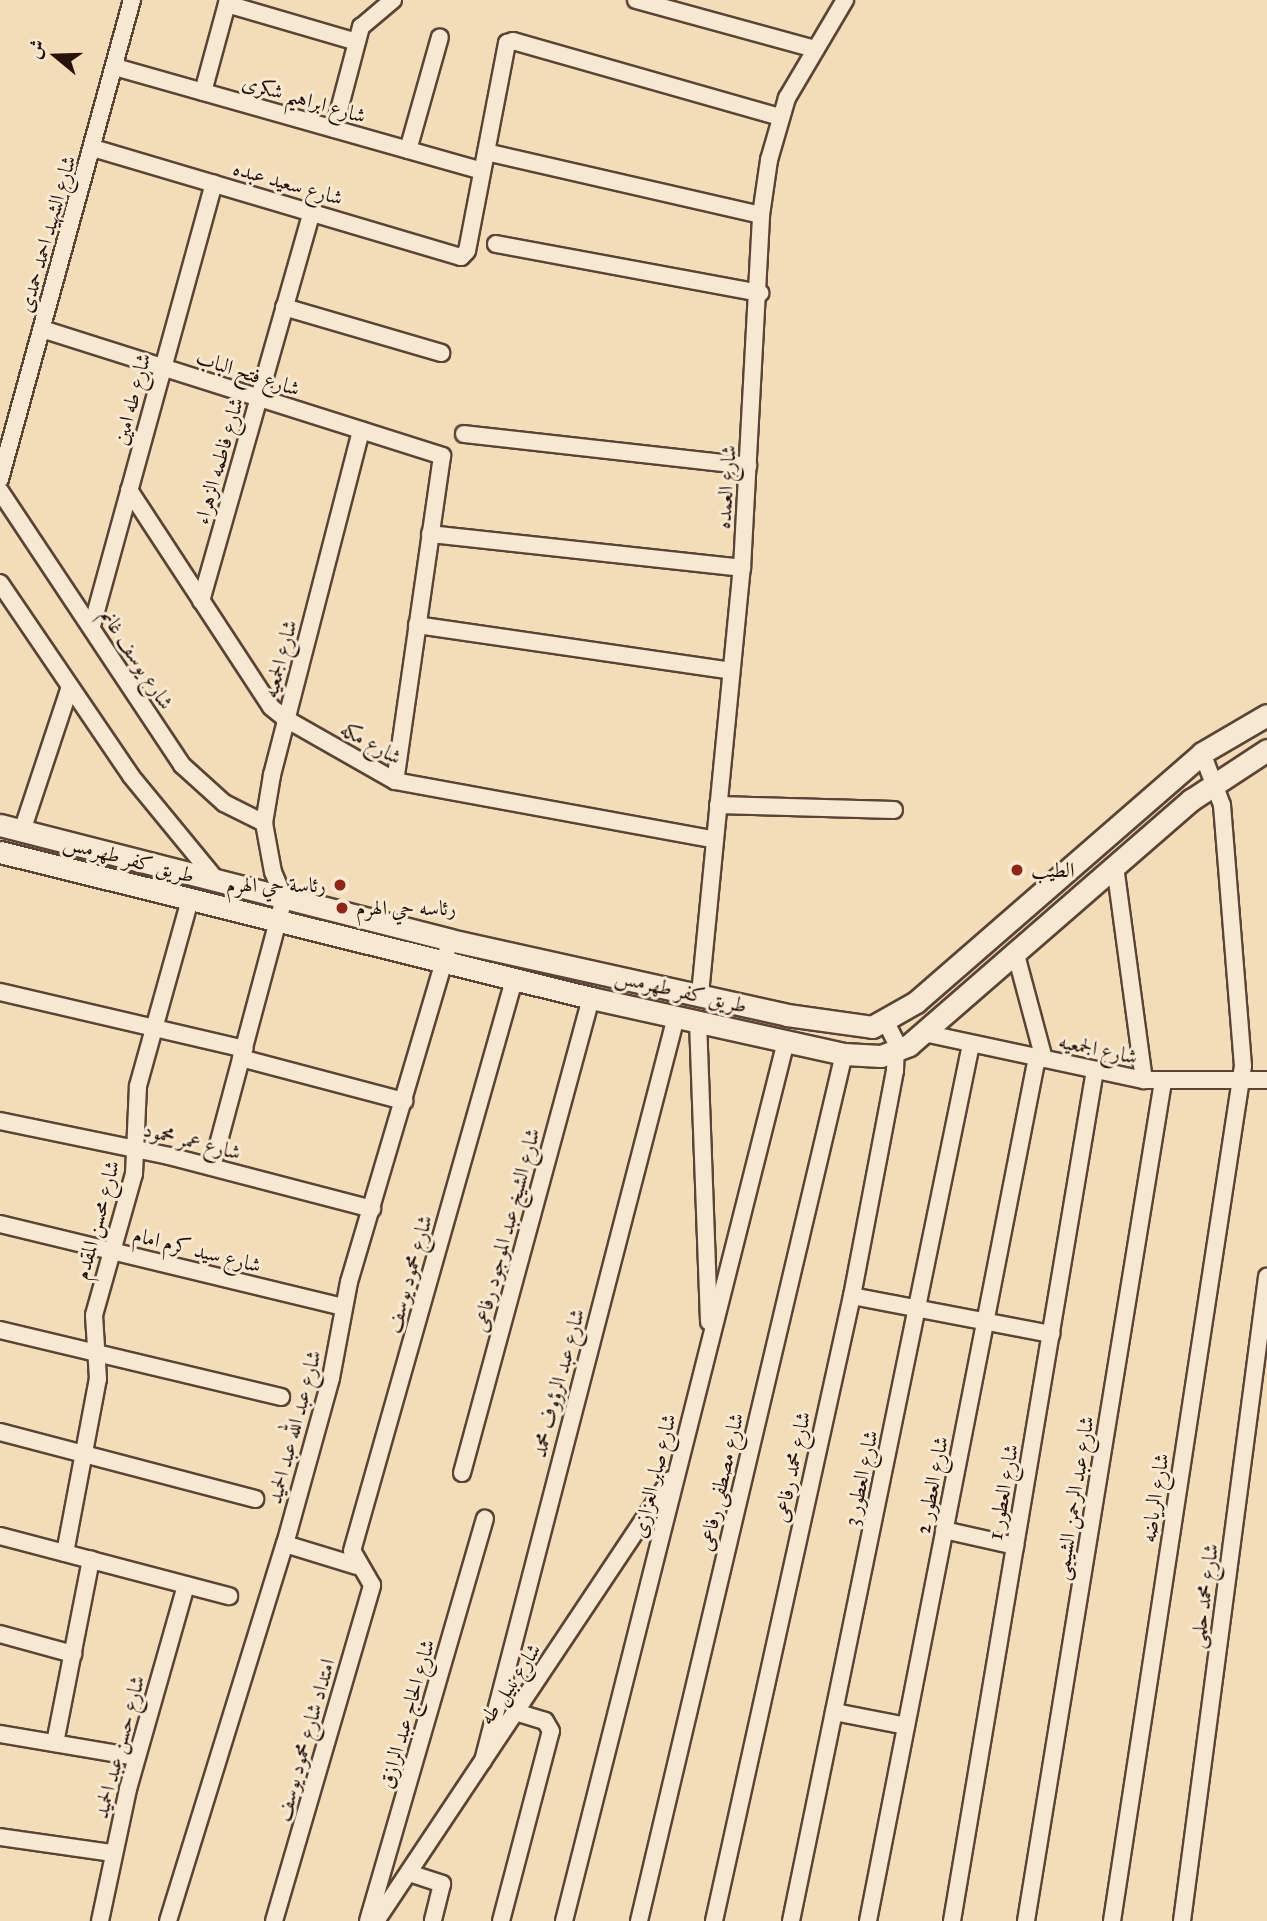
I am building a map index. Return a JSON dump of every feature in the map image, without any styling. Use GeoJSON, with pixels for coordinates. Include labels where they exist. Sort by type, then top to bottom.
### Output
{"type":"FeatureCollection","features":[{"type":"Feature","properties":{"kind":"street","name":"شارع الشهيد احمد حمدى"},"geometry":{"type":"LineString","coordinates":[[0,479],[132,0]]}},
{"type":"Feature","properties":{"kind":"street"},"geometry":{"type":"LineString","coordinates":[[334,129],[365,20],[393,0]]}},
{"type":"Feature","properties":{"kind":"street"},"geometry":{"type":"LineString","coordinates":[[636,0],[815,49]]}},
{"type":"Feature","properties":{"kind":"street","name":"شارع العمده"},"geometry":{"type":"LineString","coordinates":[[700,994],[742,568],[760,293],[761,215],[779,117],[845,0]]}},
{"type":"Feature","properties":{"kind":"street"},"geometry":{"type":"LineString","coordinates":[[204,92],[228,2],[357,43]]}},
{"type":"Feature","properties":{"kind":"street"},"geometry":{"type":"LineString","coordinates":[[408,150],[440,37]]}},
{"type":"Feature","properties":{"kind":"street"},"geometry":{"type":"LineString","coordinates":[[482,171],[505,49],[513,41],[779,117]]}},
{"type":"Feature","properties":{"kind":"street","name":"شارع ابراهيم شكرى"},"geometry":{"type":"LineString","coordinates":[[115,67],[482,171]]}},
{"type":"Feature","properties":{"kind":"street","name":"شارع سعيد عبده"},"geometry":{"type":"LineString","coordinates":[[93,148],[458,256],[467,251],[482,171]]}},
{"type":"Feature","properties":{"kind":"street"},"geometry":{"type":"LineString","coordinates":[[485,152],[761,215]]}},
{"type":"Feature","properties":{"kind":"street","name":"شارع طه امين"},"geometry":{"type":"LineString","coordinates":[[92,626],[214,183]]}},
{"type":"Feature","properties":{"kind":"street","name":"شارع فاطمه الزهراء"},"geometry":{"type":"LineString","coordinates":[[201,601],[312,212]]}},
{"type":"Feature","properties":{"kind":"street"},"geometry":{"type":"LineString","coordinates":[[496,244],[760,293]]}},
{"type":"Feature","properties":{"kind":"street"},"geometry":{"type":"LineString","coordinates":[[284,307],[441,353]]}},
{"type":"Feature","properties":{"kind":"street","name":"شارع فتح الباب"},"geometry":{"type":"LineString","coordinates":[[42,329],[442,456],[430,534]]}},
{"type":"Feature","properties":{"kind":"street","name":"شارع الجمعيه"},"geometry":{"type":"LineString","coordinates":[[284,898],[273,873],[264,823],[286,719],[360,430]]}},
{"type":"Feature","properties":{"kind":"street"},"geometry":{"type":"LineString","coordinates":[[464,434],[748,466]]}},
{"type":"Feature","properties":{"kind":"street","name":"شارع مكه"},"geometry":{"type":"LineString","coordinates":[[129,490],[271,707],[286,719],[395,781],[715,840]]}},
{"type":"Feature","properties":{"kind":"street","name":"شارع يوسف غانم"},"geometry":{"type":"LineString","coordinates":[[0,491],[182,765],[224,803],[264,823]]}},
{"type":"Feature","properties":{"kind":"street"},"geometry":{"type":"LineString","coordinates":[[395,781],[430,534],[742,568]]}},
{"type":"Feature","properties":{"kind":"street"},"geometry":{"type":"LineString","coordinates":[[0,583],[69,690],[218,882]]}},
{"type":"Feature","properties":{"kind":"street"},"geometry":{"type":"LineString","coordinates":[[417,625],[731,671]]}},
{"type":"Feature","properties":{"kind":"street"},"geometry":{"type":"LineString","coordinates":[[22,831],[69,690]]}},
{"type":"Feature","properties":{"kind":"street","name":"طريق كفر طهرمس"},"geometry":{"type":"LineString","coordinates":[[0,825],[450,940],[848,1027],[873,1027],[886,1022],[916,1002],[1202,753],[1267,715]]}},
{"type":"Feature","properties":{"kind":"street"},"geometry":{"type":"LineString","coordinates":[[886,1022],[897,1052],[923,1033],[1015,951],[1216,781],[1267,750]]}},
{"type":"Feature","properties":{"kind":"street","name":"شارع الرياضه"},"geometry":{"type":"LineString","coordinates":[[1112,1921],[1241,1081],[1240,1025],[1222,805],[1216,781],[1202,753]]}},
{"type":"Feature","properties":{"kind":"street"},"geometry":{"type":"LineString","coordinates":[[718,805],[894,810]]}},
{"type":"Feature","properties":{"kind":"street","name":"طريق كفر طهرمس"},"geometry":{"type":"LineString","coordinates":[[0,852],[444,964],[591,998],[844,1054],[897,1052]]}},
{"type":"Feature","properties":{"kind":"street"},"geometry":{"type":"LineString","coordinates":[[1115,866],[1144,1080]]}},
{"type":"Feature","properties":{"kind":"street"},"geometry":{"type":"LineString","coordinates":[[212,1167],[284,898]]}},
{"type":"Feature","properties":{"kind":"street","name":"شارع محسن المقدم"},"geometry":{"type":"LineString","coordinates":[[65,1553],[98,1379],[92,1324],[134,1174],[136,1098],[190,900]]}},
{"type":"Feature","properties":{"kind":"street","name":"شارع عبد الله عبد الحميد"},"geometry":{"type":"LineString","coordinates":[[168,1921],[285,1544],[331,1378],[343,1307],[450,940]]}},
{"type":"Feature","properties":{"kind":"street","name":"شارع العطور 2"},"geometry":{"type":"LineString","coordinates":[[868,1921],[985,1322],[1041,1058],[1015,951]]}},
{"type":"Feature","properties":{"kind":"street","name":"شارع محمود يوسف"},"geometry":{"type":"LineString","coordinates":[[362,1569],[352,1551],[514,980]]}},
{"type":"Feature","properties":{"kind":"street"},"geometry":{"type":"LineString","coordinates":[[0,992],[155,1028],[404,1101]]}},
{"type":"Feature","properties":{"kind":"street","name":"شارع الشيخ عبد الموجود رفاعى"},"geometry":{"type":"LineString","coordinates":[[462,1473],[591,998]]}},
{"type":"Feature","properties":{"kind":"street"},"geometry":{"type":"LineString","coordinates":[[687,1019],[710,1342]]}},
{"type":"Feature","properties":{"kind":"street","name":"شارع عبد الرؤوف محمد"},"geometry":{"type":"LineString","coordinates":[[483,1761],[687,1019]]}},
{"type":"Feature","properties":{"kind":"street","name":"شارع الجمعيه"},"geometry":{"type":"LineString","coordinates":[[923,1033],[1144,1080],[1267,1080]]}},
{"type":"Feature","properties":{"kind":"street","name":"شارع صابر العزازى"},"geometry":{"type":"LineString","coordinates":[[564,1921],[786,1041]]}},
{"type":"Feature","properties":{"kind":"street","name":"شارع العطور 3"},"geometry":{"type":"LineString","coordinates":[[791,1921],[971,1044]]}},
{"type":"Feature","properties":{"kind":"street","name":"شارع محمد رفاعى"},"geometry":{"type":"LineString","coordinates":[[714,1921],[852,1296],[897,1052]]}},
{"type":"Feature","properties":{"kind":"street","name":"شارع مصطفى رفاعى"},"geometry":{"type":"LineString","coordinates":[[639,1921],[844,1054]]}},
{"type":"Feature","properties":{"kind":"street","name":"شارع العطور 1"},"geometry":{"type":"LineString","coordinates":[[952,1921],[1095,1070]]}},
{"type":"Feature","properties":{"kind":"street","name":"شارع عبد الرحمن الشيمى"},"geometry":{"type":"LineString","coordinates":[[1027,1921],[1163,1082]]}},
{"type":"Feature","properties":{"kind":"street","name":"شارع عمر محمود"},"geometry":{"type":"LineString","coordinates":[[0,1121],[136,1149],[372,1209]]}},
{"type":"Feature","properties":{"kind":"street","name":"شارع سيد كرم امام"},"geometry":{"type":"LineString","coordinates":[[0,1224],[343,1307]]}},
{"type":"Feature","properties":{"kind":"street","name":"شارع محمد حلمى"},"geometry":{"type":"LineString","coordinates":[[1182,1921],[1267,1277]]}},
{"type":"Feature","properties":{"kind":"street"},"geometry":{"type":"LineString","coordinates":[[852,1296],[1051,1334]]}},
{"type":"Feature","properties":{"kind":"street"},"geometry":{"type":"LineString","coordinates":[[0,1330],[281,1397]]}},
{"type":"Feature","properties":{"kind":"street"},"geometry":{"type":"LineString","coordinates":[[0,1432],[255,1499]]}},
{"type":"Feature","properties":{"kind":"street","name":"شارع نبيل طه"},"geometry":{"type":"LineString","coordinates":[[376,1921],[677,1470]]}},
{"type":"Feature","properties":{"kind":"street","name":"شارع الحاج عبد الرازق"},"geometry":{"type":"LineString","coordinates":[[368,1921],[485,1519]]}},
{"type":"Feature","properties":{"kind":"street"},"geometry":{"type":"LineString","coordinates":[[944,1530],[1015,1546]]}},
{"type":"Feature","properties":{"kind":"street"},"geometry":{"type":"LineString","coordinates":[[0,1536],[229,1596]]}},
{"type":"Feature","properties":{"kind":"street"},"geometry":{"type":"LineString","coordinates":[[285,1544],[362,1569]]}},
{"type":"Feature","properties":{"kind":"street"},"geometry":{"type":"LineString","coordinates":[[55,1743],[91,1560]]}},
{"type":"Feature","properties":{"kind":"street","name":"امتداد شارع محمود يوسف"},"geometry":{"type":"LineString","coordinates":[[274,1921],[370,1592],[362,1569]]}},
{"type":"Feature","properties":{"kind":"street","name":"شارع حسن عبد الحميد"},"geometry":{"type":"LineString","coordinates":[[100,1921],[112,1853],[136,1757],[186,1585]]}},
{"type":"Feature","properties":{"kind":"street"},"geometry":{"type":"LineString","coordinates":[[0,1634],[73,1654]]}},
{"type":"Feature","properties":{"kind":"street"},"geometry":{"type":"LineString","coordinates":[[501,1921],[551,1731],[545,1721],[516,1712]]}},
{"type":"Feature","properties":{"kind":"street"},"geometry":{"type":"LineString","coordinates":[[834,1712],[906,1726]]}},
{"type":"Feature","properties":{"kind":"street"},"geometry":{"type":"LineString","coordinates":[[0,1734],[136,1757]]}},
{"type":"Feature","properties":{"kind":"street"},"geometry":{"type":"LineString","coordinates":[[0,1836],[112,1853]]}},
{"type":"Feature","properties":{"kind":"street"},"geometry":{"type":"LineString","coordinates":[[409,1873],[442,1884],[433,1921]]}},
{"type":"Feature","properties":{"kind":"place","name":"الطيب"},"geometry":{"type":"Point","coordinates":[1017,870]}},
{"type":"Feature","properties":{"kind":"place","name":"رئاسة حي الهرم"},"geometry":{"type":"Point","coordinates":[340,885]}},
{"type":"Feature","properties":{"kind":"place","name":"رئاسه حي الهرم"},"geometry":{"type":"Point","coordinates":[342,908]}}]}
